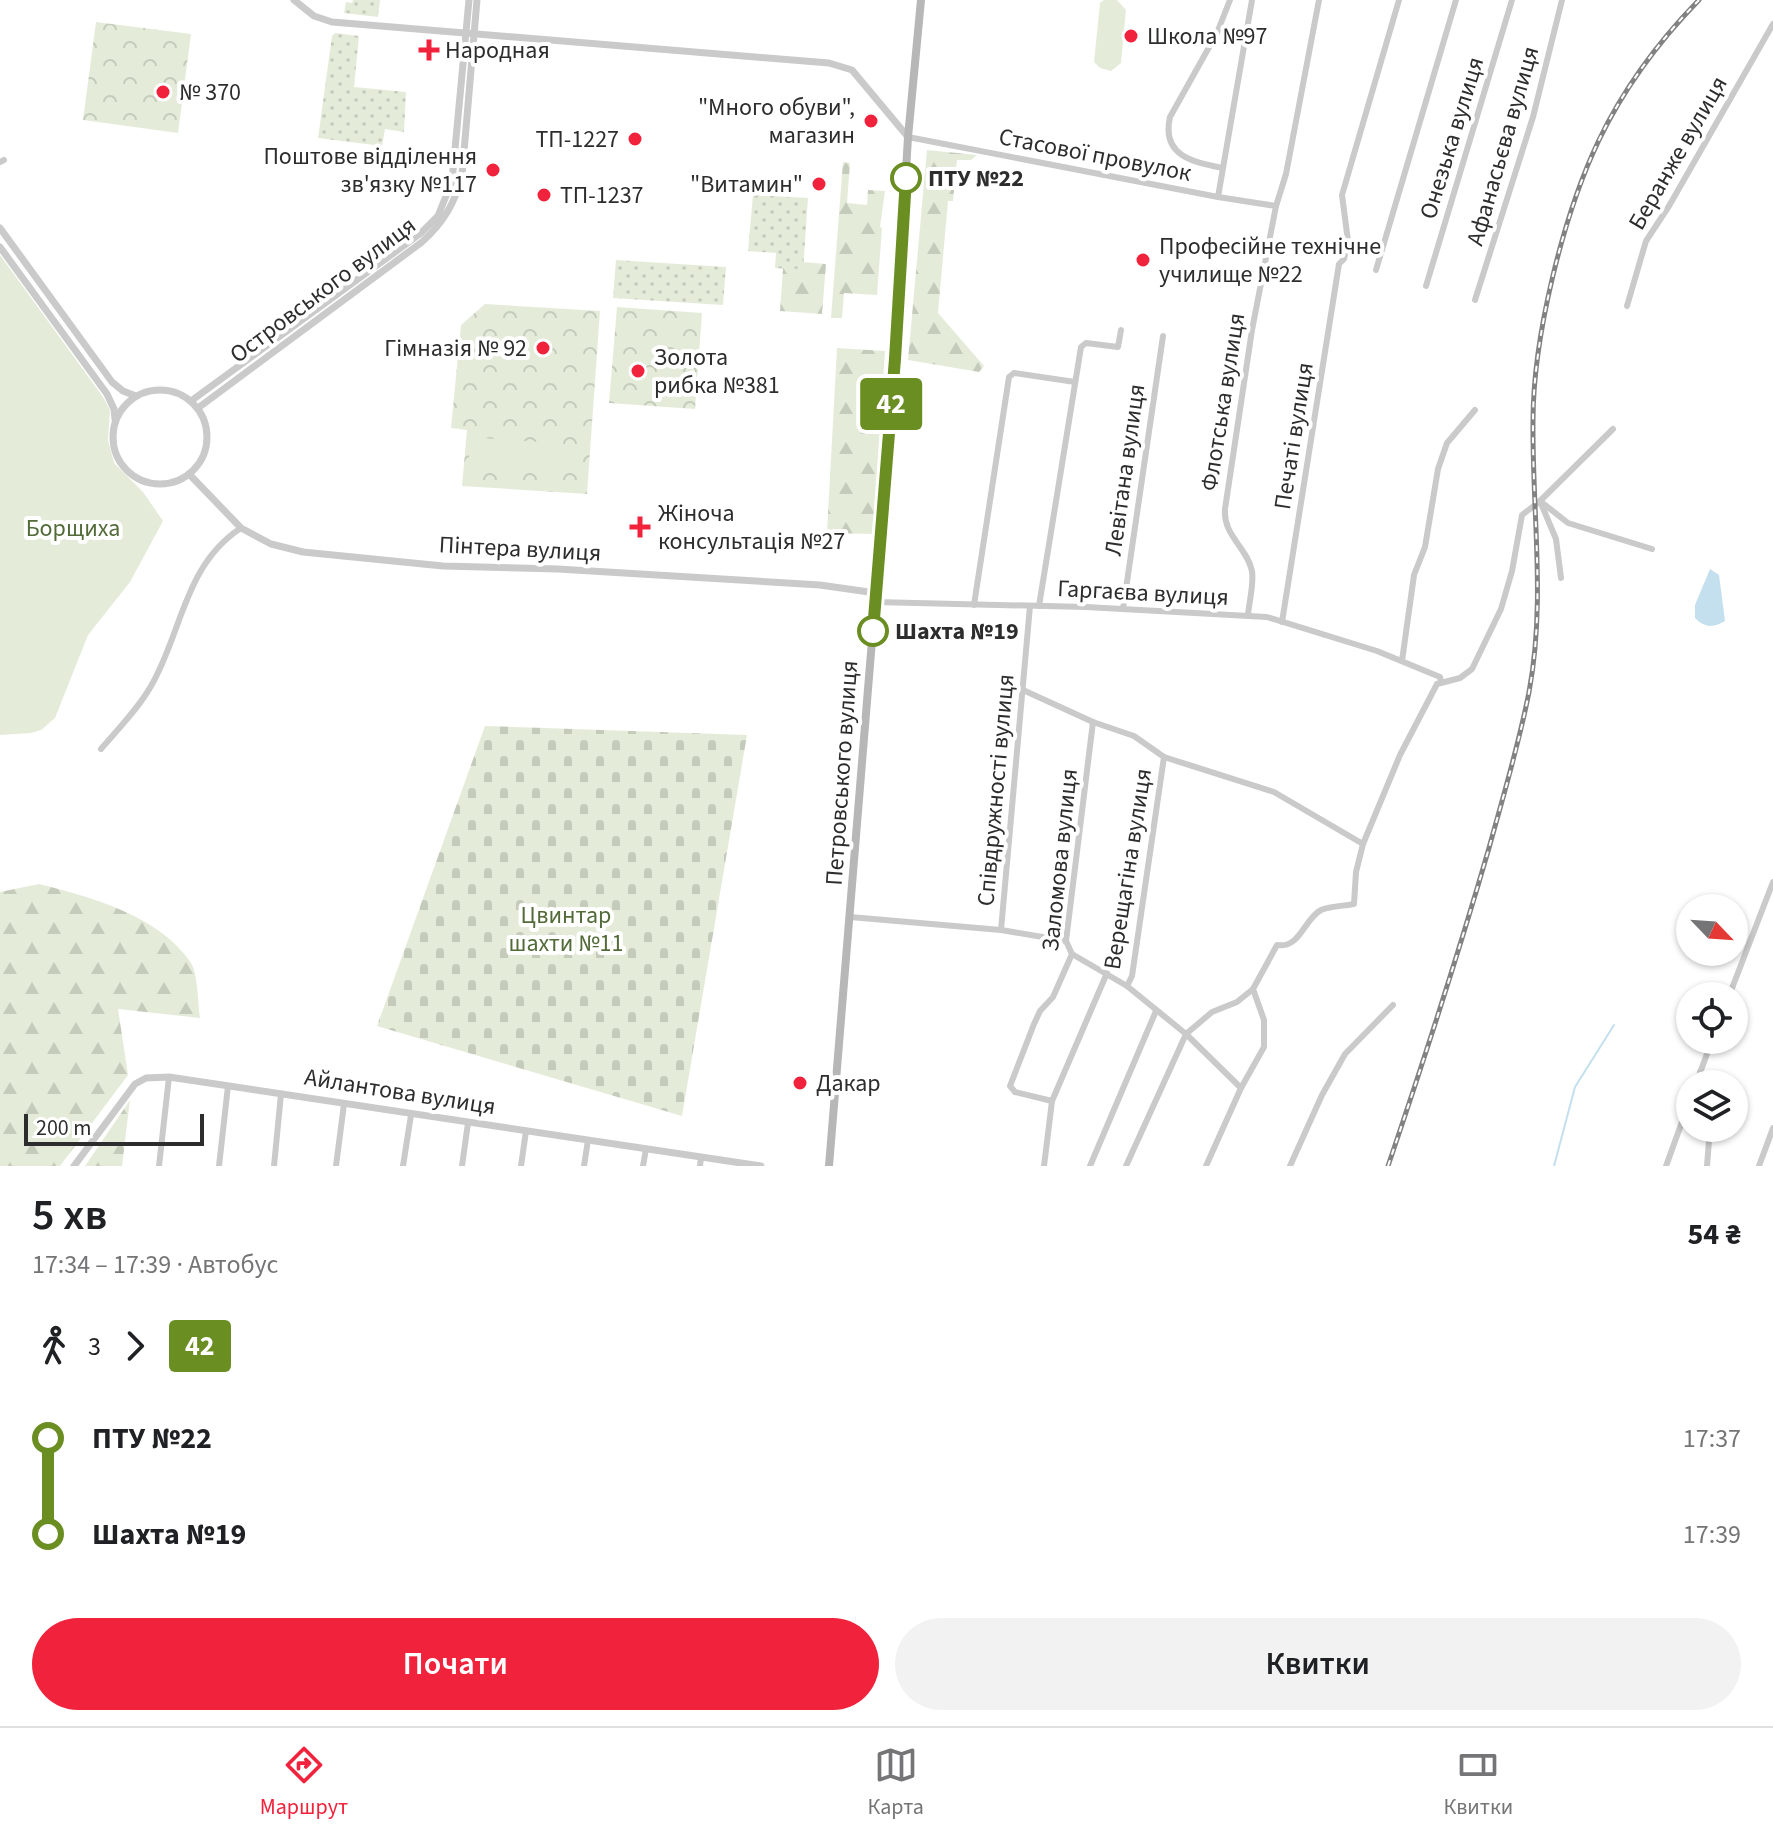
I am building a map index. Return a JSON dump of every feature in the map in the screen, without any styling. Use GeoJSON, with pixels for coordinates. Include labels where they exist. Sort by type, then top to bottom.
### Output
{"type":"FeatureCollection","features":[{"type":"Feature","properties":{"kind":"main road","name":"Петровського вулиця"},"geometry":{"type":"LineString","coordinates":[[829,1166],[921,0]]}},
{"type":"Feature","properties":{"kind":"street"},"geometry":{"type":"LineString","coordinates":[[294,0],[314,16],[332,22],[848,67],[908,137]]}},
{"type":"Feature","properties":{"kind":"street","name":"Островського вулиця"},"geometry":{"type":"LineString","coordinates":[[191,401],[384,271],[441,225],[458,193],[462,175],[469,0]]}},
{"type":"Feature","properties":{"kind":"street","name":"Островського вулиця"},"geometry":{"type":"LineString","coordinates":[[198,408],[432,223],[448,195],[456,156],[477,0]]}},
{"type":"Feature","properties":{"kind":"street"},"geometry":{"type":"LineString","coordinates":[[1223,168],[1183,156],[1172,145],[1168,127],[1170,117],[1217,33],[1230,0]]}},
{"type":"Feature","properties":{"kind":"street"},"geometry":{"type":"LineString","coordinates":[[1218,197],[1252,0]]}},
{"type":"Feature","properties":{"kind":"street","name":"Флотська вулиця"},"geometry":{"type":"LineString","coordinates":[[1248,615],[1253,575],[1230,535],[1224,517],[1250,340],[1319,0]]}},
{"type":"Feature","properties":{"kind":"street","name":"Печаті вулиця"},"geometry":{"type":"LineString","coordinates":[[1282,622],[1339,264],[1344,259],[1348,231],[1342,195],[1399,0]]}},
{"type":"Feature","properties":{"kind":"street"},"geometry":{"type":"LineString","coordinates":[[1376,270],[1456,0]]}},
{"type":"Feature","properties":{"kind":"street","name":"Онезька вулиця"},"geometry":{"type":"LineString","coordinates":[[1426,286],[1512,0]]}},
{"type":"Feature","properties":{"kind":"street","name":"Афанасьєва вулиця"},"geometry":{"type":"LineString","coordinates":[[1475,300],[1533,117],[1562,0]]}},
{"type":"Feature","properties":{"kind":"street","name":"Беранже вулиця"},"geometry":{"type":"LineString","coordinates":[[1627,306],[1646,241],[1773,24]]}},
{"type":"Feature","properties":{"kind":"street","name":"Стасової провулок"},"geometry":{"type":"LineString","coordinates":[[908,137],[1276,206]]}},
{"type":"Feature","properties":{"kind":"street"},"geometry":{"type":"LineString","coordinates":[[0,228],[112,382],[136,396]]}},
{"type":"Feature","properties":{"kind":"street"},"geometry":{"type":"LineString","coordinates":[[0,247],[107,394],[114,409],[114,445],[117,455],[135,477],[165,484],[189,474],[203,457],[207,441],[206,425],[198,408],[181,395],[162,390],[136,396],[126,405],[115,425]]}},
{"type":"Feature","properties":{"kind":"street"},"geometry":{"type":"LineString","coordinates":[[383,261],[384,271]]}},
{"type":"Feature","properties":{"kind":"street"},"geometry":{"type":"LineString","coordinates":[[1039,606],[1083,344],[1118,347],[1121,330]]}},
{"type":"Feature","properties":{"kind":"street","name":"Левітана вулиця"},"geometry":{"type":"LineString","coordinates":[[1123,609],[1163,336]]}},
{"type":"Feature","properties":{"kind":"street"},"geometry":{"type":"LineString","coordinates":[[974,605],[1009,377],[1014,373],[1075,382]]}},
{"type":"Feature","properties":{"kind":"street"},"geometry":{"type":"LineString","coordinates":[[1402,661],[1414,575],[1425,547],[1438,469],[1447,443],[1475,410]]}},
{"type":"Feature","properties":{"kind":"street"},"geometry":{"type":"LineString","coordinates":[[1126,1166],[1186,1034],[1212,1012],[1237,1002],[1253,989],[1277,945],[1285,946],[1293,941],[1320,911],[1354,904],[1356,872],[1363,844],[1424,705],[1441,682],[1460,678],[1472,669],[1501,609],[1512,571],[1522,515],[1613,429]]}},
{"type":"Feature","properties":{"kind":"street","name":"Пінтера вулиця"},"geometry":{"type":"LineString","coordinates":[[189,474],[241,528],[271,544],[319,554],[443,566],[558,569],[820,585],[875,597]]}},
{"type":"Feature","properties":{"kind":"street"},"geometry":{"type":"LineString","coordinates":[[1540,501],[1568,523],[1652,549]]}},
{"type":"Feature","properties":{"kind":"street"},"geometry":{"type":"LineString","coordinates":[[1540,501],[1556,539],[1561,578]]}},
{"type":"Feature","properties":{"kind":"street"},"geometry":{"type":"LineString","coordinates":[[101,749],[151,685],[186,597],[222,541],[241,528]]}},
{"type":"Feature","properties":{"kind":"street","name":"Гаргаєва вулиця"},"geometry":{"type":"LineString","coordinates":[[875,597],[974,605],[1248,615],[1377,651],[1430,671],[1440,677],[1441,682]]}},
{"type":"Feature","properties":{"kind":"street","name":"Співдружності вулиця"},"geometry":{"type":"LineString","coordinates":[[1001,930],[1030,606]]}},
{"type":"Feature","properties":{"kind":"street"},"geometry":{"type":"LineString","coordinates":[[1023,690],[1093,722],[1134,736],[1164,757],[1274,792],[1363,844]]}},
{"type":"Feature","properties":{"kind":"street","name":"Заломова вулиця"},"geometry":{"type":"LineString","coordinates":[[1052,1101],[1015,1092],[1010,1080],[1040,1011],[1053,997],[1072,954],[1066,941],[1093,722]]}},
{"type":"Feature","properties":{"kind":"street","name":"Верещагіна вулиця"},"geometry":{"type":"LineString","coordinates":[[1127,986],[1132,976],[1164,757]]}},
{"type":"Feature","properties":{"kind":"street"},"geometry":{"type":"LineString","coordinates":[[1734,982],[1773,882]]}},
{"type":"Feature","properties":{"kind":"street"},"geometry":{"type":"LineString","coordinates":[[850,917],[1001,930],[1066,941]]}},
{"type":"Feature","properties":{"kind":"street"},"geometry":{"type":"LineString","coordinates":[[1072,954],[1127,986],[1186,1034],[1241,1088]]}},
{"type":"Feature","properties":{"kind":"street","name":"Верещагіна вулиця"},"geometry":{"type":"LineString","coordinates":[[1044,1166],[1052,1101],[1107,973]]}},
{"type":"Feature","properties":{"kind":"street"},"geometry":{"type":"LineString","coordinates":[[1206,1166],[1241,1088],[1264,1047],[1264,1020],[1253,989]]}},
{"type":"Feature","properties":{"kind":"street"},"geometry":{"type":"LineString","coordinates":[[1290,1166],[1322,1095],[1345,1054],[1393,1005]]}},
{"type":"Feature","properties":{"kind":"street"},"geometry":{"type":"LineString","coordinates":[[1090,1166],[1156,1011]]}},
{"type":"Feature","properties":{"kind":"street"},"geometry":{"type":"LineString","coordinates":[[159,1166],[169,1077]]}},
{"type":"Feature","properties":{"kind":"street","name":"Айлантова вулиця"},"geometry":{"type":"LineString","coordinates":[[74,1166],[135,1084],[146,1078],[169,1077],[646,1149],[700,1162],[761,1166]]}},
{"type":"Feature","properties":{"kind":"street"},"geometry":{"type":"LineString","coordinates":[[219,1166],[228,1086]]}},
{"type":"Feature","properties":{"kind":"street"},"geometry":{"type":"LineString","coordinates":[[274,1166],[281,1094]]}},
{"type":"Feature","properties":{"kind":"street"},"geometry":{"type":"LineString","coordinates":[[336,1166],[344,1104]]}},
{"type":"Feature","properties":{"kind":"street"},"geometry":{"type":"LineString","coordinates":[[403,1166],[411,1115]]}},
{"type":"Feature","properties":{"kind":"street"},"geometry":{"type":"LineString","coordinates":[[462,1166],[468,1123]]}},
{"type":"Feature","properties":{"kind":"street"},"geometry":{"type":"LineString","coordinates":[[1759,1166],[1773,1128]]}},
{"type":"Feature","properties":{"kind":"street"},"geometry":{"type":"LineString","coordinates":[[521,1166],[526,1131]]}},
{"type":"Feature","properties":{"kind":"street"},"geometry":{"type":"LineString","coordinates":[[1666,1166],[1676,1138]]}},
{"type":"Feature","properties":{"kind":"street"},"geometry":{"type":"LineString","coordinates":[[584,1166],[588,1140]]}},
{"type":"Feature","properties":{"kind":"street"},"geometry":{"type":"LineString","coordinates":[[1707,1166],[1709,1142]]}},
{"type":"Feature","properties":{"kind":"street"},"geometry":{"type":"LineString","coordinates":[[643,1166],[646,1149]]}},
{"type":"Feature","properties":{"kind":"green space"},"geometry":{"type":"Polygon","coordinates":[[[353,0],[380,0],[378,17],[344,13],[346,2],[352,3],[353,0]]]}},
{"type":"Feature","properties":{"kind":"green space"},"geometry":{"type":"Polygon","coordinates":[[[1117,0],[1126,10],[1121,63],[1111,71],[1100,68],[1094,62],[1100,3],[1117,0]]]}},
{"type":"Feature","properties":{"kind":"green space"},"geometry":{"type":"Polygon","coordinates":[[[96,22],[191,34],[178,133],[83,120],[96,22]]]}},
{"type":"Feature","properties":{"kind":"green space"},"geometry":{"type":"Polygon","coordinates":[[[335,33],[359,36],[354,87],[406,92],[404,132],[385,129],[382,146],[318,138],[332,36],[335,33]]]}},
{"type":"Feature","properties":{"kind":"green space"},"geometry":{"type":"Polygon","coordinates":[[[927,150],[977,155],[971,160],[957,160],[953,201],[948,201],[938,313],[984,366],[979,372],[908,360],[927,150]]]}},
{"type":"Feature","properties":{"kind":"green space"},"geometry":{"type":"Polygon","coordinates":[[[843,162],[850,163],[847,203],[867,205],[868,190],[885,191],[877,295],[844,293],[842,318],[831,318],[843,162]]]}},
{"type":"Feature","properties":{"kind":"green space"},"geometry":{"type":"Polygon","coordinates":[[[753,195],[808,198],[803,270],[775,268],[776,253],[748,251],[753,195]]]}},
{"type":"Feature","properties":{"kind":"green space","name":"Борщиха"},"geometry":{"type":"Polygon","coordinates":[[[0,255],[103,397],[110,410],[108,440],[114,463],[143,492],[163,521],[130,582],[88,635],[55,718],[41,730],[0,735],[0,255]]]}},
{"type":"Feature","properties":{"kind":"green space"},"geometry":{"type":"Polygon","coordinates":[[[616,260],[726,267],[723,305],[613,298],[616,260]]]}},
{"type":"Feature","properties":{"kind":"green space"},"geometry":{"type":"Polygon","coordinates":[[[803,262],[826,264],[822,314],[780,311],[783,268],[802,269],[803,262]]]}},
{"type":"Feature","properties":{"kind":"green space"},"geometry":{"type":"Polygon","coordinates":[[[485,304],[600,311],[587,494],[462,486],[467,430],[451,428],[461,325],[485,304]]]}},
{"type":"Feature","properties":{"kind":"green space"},"geometry":{"type":"Polygon","coordinates":[[[617,307],[702,313],[695,409],[609,403],[617,307]]]}},
{"type":"Feature","properties":{"kind":"green space"},"geometry":{"type":"Polygon","coordinates":[[[837,348],[885,351],[873,534],[827,533],[837,348]]]}},
{"type":"Feature","properties":{"kind":"green space"},"geometry":{"type":"Polygon","coordinates":[[[482,438],[554,443],[564,452],[565,460],[559,470],[552,473],[480,467],[472,463],[468,454],[473,442],[482,438]]]}},
{"type":"Feature","properties":{"kind":"green space","name":"Цвинтар шахти №11"},"geometry":{"type":"Polygon","coordinates":[[[485,726],[747,735],[682,1116],[377,1026],[485,726]]]}},
{"type":"Feature","properties":{"kind":"green space"},"geometry":{"type":"Polygon","coordinates":[[[39,884],[123,911],[143,921],[178,947],[193,968],[200,1018],[118,1009],[128,1075],[60,1166],[0,1166],[0,892],[39,884]]]}},
{"type":"Feature","properties":{"kind":"green space"},"geometry":{"type":"Polygon","coordinates":[[[130,1100],[122,1166],[85,1166],[130,1100]]]}},
{"type":"Feature","properties":{"kind":"water"},"geometry":{"type":"Polygon","coordinates":[[[1710,569],[1719,575],[1725,621],[1709,626],[1695,618],[1695,605],[1710,569]]]}},
{"type":"Feature","properties":{"kind":"waterway"},"geometry":{"type":"LineString","coordinates":[[1554,1166],[1575,1087],[1614,1025]]}},
{"type":"Feature","properties":{"kind":"railway"},"geometry":{"type":"LineString","coordinates":[[1388,1166],[1477,888],[1529,692],[1537,624],[1534,388],[1544,315],[1562,240],[1586,170],[1609,121],[1643,66],[1699,0]]}},
{"type":"Feature","properties":{"kind":"bus line","name":"42"},"geometry":{"type":"LineString","coordinates":[[873,631],[906,178]]}},
{"type":"Feature","properties":{"kind":"place","name":"Школа №97"},"geometry":{"type":"Point","coordinates":[1131,36]}},
{"type":"Feature","properties":{"kind":"place","name":"Народная"},"geometry":{"type":"Point","coordinates":[429,50]}},
{"type":"Feature","properties":{"kind":"place","name":"№ 370"},"geometry":{"type":"Point","coordinates":[163,92]}},
{"type":"Feature","properties":{"kind":"place","name":"\"Много обуви\", магазин"},"geometry":{"type":"Point","coordinates":[871,121]}},
{"type":"Feature","properties":{"kind":"place","name":"ТП-1227"},"geometry":{"type":"Point","coordinates":[635,139]}},
{"type":"Feature","properties":{"kind":"place","name":"Поштове відділення зв'язку №117"},"geometry":{"type":"Point","coordinates":[493,170]}},
{"type":"Feature","properties":{"kind":"place","name":"ПТУ №22"},"geometry":{"type":"Point","coordinates":[906,178]}},
{"type":"Feature","properties":{"kind":"place","name":"\"Витамин\""},"geometry":{"type":"Point","coordinates":[819,184]}},
{"type":"Feature","properties":{"kind":"place","name":"ТП-1237"},"geometry":{"type":"Point","coordinates":[544,195]}},
{"type":"Feature","properties":{"kind":"place","name":"Професійне технічне училище №22"},"geometry":{"type":"Point","coordinates":[1143,260]}},
{"type":"Feature","properties":{"kind":"place","name":"Гімназія № 92"},"geometry":{"type":"Point","coordinates":[543,348]}},
{"type":"Feature","properties":{"kind":"place","name":"Золота рибка №381"},"geometry":{"type":"Point","coordinates":[638,371]}},
{"type":"Feature","properties":{"kind":"place","name":"Жіноча консультація №27"},"geometry":{"type":"Point","coordinates":[640,527]}},
{"type":"Feature","properties":{"kind":"place","name":"Шахта №19"},"geometry":{"type":"Point","coordinates":[873,631]}},
{"type":"Feature","properties":{"kind":"place","name":"Дакар"},"geometry":{"type":"Point","coordinates":[800,1083]}}]}
